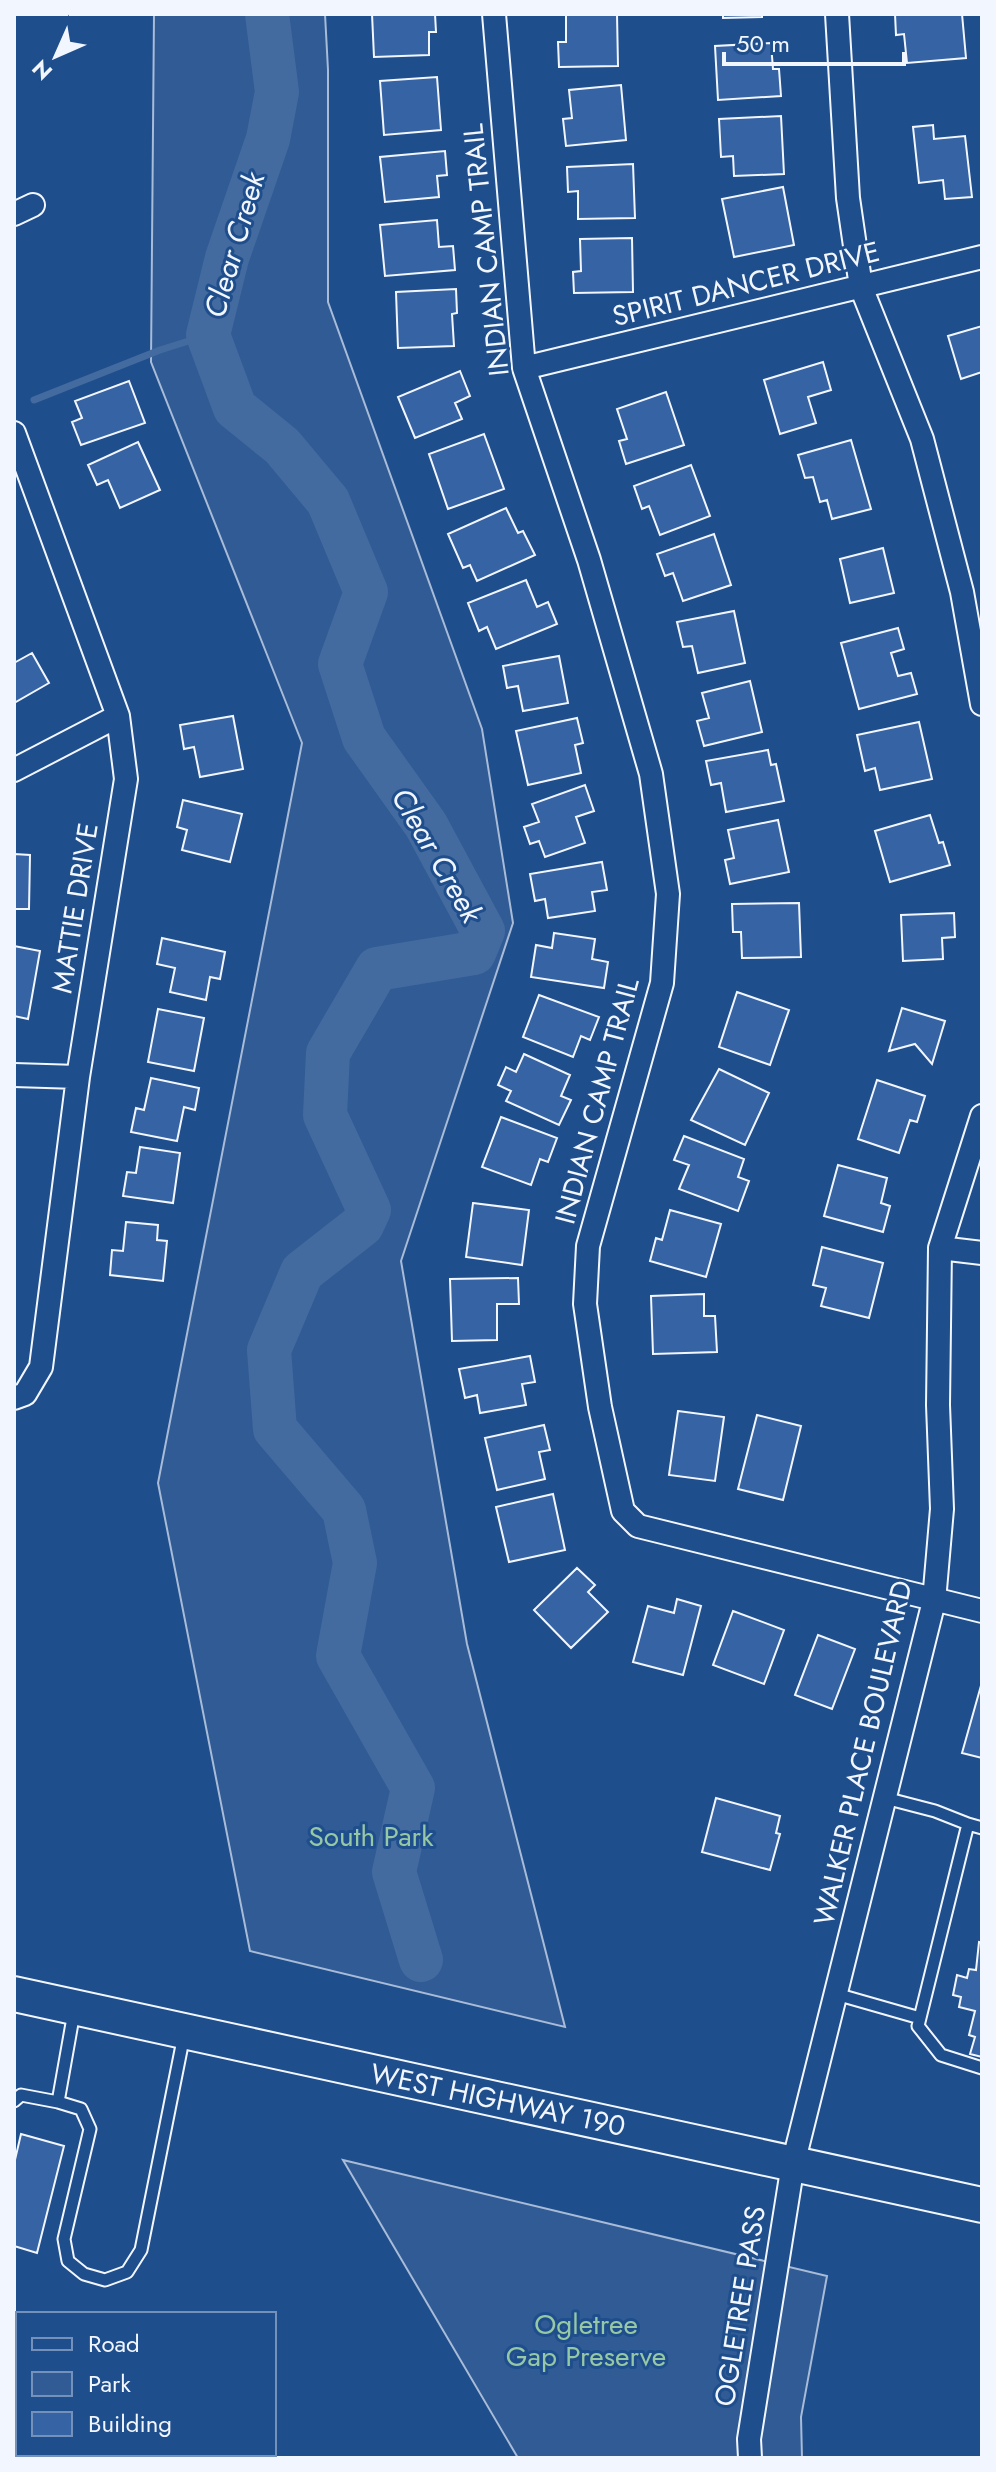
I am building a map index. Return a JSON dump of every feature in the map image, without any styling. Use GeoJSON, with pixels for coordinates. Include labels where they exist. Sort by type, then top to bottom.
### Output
{"type":"FeatureCollection","features":[{"type":"Feature","properties":{"kind":"main road","name":"WEST HIGHWAY 190"},"geometry":{"type":"LineString","coordinates":[[14,1994],[982,2205]]}},
{"type":"Feature","properties":{"kind":"street","name":"INDIAN CAMP TRAIL"},"geometry":{"type":"LineString","coordinates":[[494,14],[524,368],[589,560],[651,774],[668,894],[662,983],[588,1246],[585,1304],[600,1407],[623,1511],[638,1526],[982,1611]]}},
{"type":"Feature","properties":{"kind":"street"},"geometry":{"type":"LineString","coordinates":[[837,14],[848,198],[861,287],[922,439],[962,592],[982,704]]}},
{"type":"Feature","properties":{"kind":"street","name":"SPIRIT DANCER DRIVE"},"geometry":{"type":"LineString","coordinates":[[524,368],[982,257]]}},
{"type":"Feature","properties":{"kind":"street","name":"MATTIE DRIVE"},"geometry":{"type":"LineString","coordinates":[[14,433],[118,716],[126,779],[78,1077],[41,1367],[25,1394],[14,1398]]}},
{"type":"Feature","properties":{"kind":"street"},"geometry":{"type":"LineString","coordinates":[[14,770],[118,716]]}},
{"type":"Feature","properties":{"kind":"street"},"geometry":{"type":"LineString","coordinates":[[14,1075],[78,1077]]}},
{"type":"Feature","properties":{"kind":"street","name":"WALKER PLACE BOULEVARD"},"geometry":{"type":"LineString","coordinates":[[793,2164],[934,1601],[942,1509],[938,1405],[940,1248],[982,1116]]}},
{"type":"Feature","properties":{"kind":"street"},"geometry":{"type":"LineString","coordinates":[[940,1248],[982,1253]]}},
{"type":"Feature","properties":{"kind":"street","name":"OGLETREE PASS"},"geometry":{"type":"LineString","coordinates":[[750,2458],[749,2439],[793,2164]]}},
{"type":"Feature","properties":{"kind":"lane"},"geometry":{"type":"LineString","coordinates":[[885,1798],[982,1828]]}},
{"type":"Feature","properties":{"kind":"lane"},"geometry":{"type":"LineString","coordinates":[[968,1824],[918,2026],[941,2055],[982,2068]]}},
{"type":"Feature","properties":{"kind":"lane"},"geometry":{"type":"LineString","coordinates":[[836,1994],[920,2018]]}},
{"type":"Feature","properties":{"kind":"lane"},"geometry":{"type":"LineString","coordinates":[[58,2102],[74,2007]]}},
{"type":"Feature","properties":{"kind":"lane"},"geometry":{"type":"LineString","coordinates":[[14,2101],[21,2095],[81,2109],[90,2129],[64,2239],[68,2261],[84,2274],[105,2280],[127,2272],[141,2250],[185,2031]]}},
{"type":"Feature","properties":{"kind":"green space","name":"South Park"},"geometry":{"type":"Polygon","coordinates":[[[154,14],[325,14],[328,70],[328,302],[482,729],[513,923],[401,1261],[467,1644],[565,2027],[250,1951],[158,1483],[302,743],[151,362],[154,14]]]}},
{"type":"Feature","properties":{"kind":"green space","name":"Ogletree Gap Preserve"},"geometry":{"type":"Polygon","coordinates":[[[343,2160],[827,2276],[801,2417],[802,2458],[518,2458],[343,2160]]]}},
{"type":"Feature","properties":{"kind":"building"},"geometry":{"type":"Polygon","coordinates":[[[372,14],[435,14],[436,32],[429,32],[429,55],[374,57],[372,14]]]}},
{"type":"Feature","properties":{"kind":"building"},"geometry":{"type":"Polygon","coordinates":[[[566,14],[617,14],[618,66],[559,67],[558,42],[566,42],[566,14]]]}},
{"type":"Feature","properties":{"kind":"building"},"geometry":{"type":"Polygon","coordinates":[[[723,14],[762,14],[762,17],[723,18],[723,14]]]}},
{"type":"Feature","properties":{"kind":"building"},"geometry":{"type":"Polygon","coordinates":[[[895,14],[962,14],[966,58],[907,63],[904,34],[896,35],[895,14]]]}},
{"type":"Feature","properties":{"kind":"building"},"geometry":{"type":"Polygon","coordinates":[[[771,43],[773,69],[779,69],[781,96],[718,100],[715,46],[771,43]]]}},
{"type":"Feature","properties":{"kind":"building"},"geometry":{"type":"Polygon","coordinates":[[[437,77],[441,130],[384,135],[380,81],[437,77]]]}},
{"type":"Feature","properties":{"kind":"building"},"geometry":{"type":"Polygon","coordinates":[[[621,85],[626,140],[566,146],[563,119],[572,118],[569,90],[621,85]]]}},
{"type":"Feature","properties":{"kind":"building"},"geometry":{"type":"Polygon","coordinates":[[[781,116],[784,174],[734,176],[733,156],[721,157],[719,119],[781,116]]]}},
{"type":"Feature","properties":{"kind":"building"},"geometry":{"type":"Polygon","coordinates":[[[933,125],[934,139],[965,136],[972,197],[945,199],[943,180],[919,183],[913,127],[933,125]]]}},
{"type":"Feature","properties":{"kind":"building"},"geometry":{"type":"Polygon","coordinates":[[[445,151],[447,175],[437,176],[439,197],[385,202],[380,157],[445,151]]]}},
{"type":"Feature","properties":{"kind":"building"},"geometry":{"type":"Polygon","coordinates":[[[633,164],[635,218],[578,219],[578,191],[568,192],[567,167],[633,164]]]}},
{"type":"Feature","properties":{"kind":"building"},"geometry":{"type":"Polygon","coordinates":[[[783,187],[794,245],[734,257],[722,199],[783,187]]]}},
{"type":"Feature","properties":{"kind":"building"},"geometry":{"type":"Polygon","coordinates":[[[437,220],[439,247],[453,246],[455,270],[385,276],[380,225],[437,220]]]}},
{"type":"Feature","properties":{"kind":"building"},"geometry":{"type":"Polygon","coordinates":[[[632,238],[633,292],[574,293],[573,272],[581,271],[580,239],[632,238]]]}},
{"type":"Feature","properties":{"kind":"building"},"geometry":{"type":"Polygon","coordinates":[[[456,289],[457,313],[452,314],[454,346],[398,348],[396,292],[456,289]]]}},
{"type":"Feature","properties":{"kind":"building"},"geometry":{"type":"Polygon","coordinates":[[[982,326],[982,372],[961,379],[948,336],[982,326]]]}},
{"type":"Feature","properties":{"kind":"building"},"geometry":{"type":"Polygon","coordinates":[[[823,362],[831,390],[808,397],[816,423],[780,434],[764,380],[823,362]]]}},
{"type":"Feature","properties":{"kind":"building"},"geometry":{"type":"Polygon","coordinates":[[[460,371],[470,396],[455,403],[462,419],[415,438],[398,397],[460,371]]]}},
{"type":"Feature","properties":{"kind":"building"},"geometry":{"type":"Polygon","coordinates":[[[129,381],[145,423],[81,445],[72,422],[82,418],[75,401],[129,381]]]}},
{"type":"Feature","properties":{"kind":"building"},"geometry":{"type":"Polygon","coordinates":[[[666,392],[684,445],[626,464],[619,441],[627,439],[617,409],[666,392]]]}},
{"type":"Feature","properties":{"kind":"building"},"geometry":{"type":"Polygon","coordinates":[[[484,434],[504,489],[448,509],[429,454],[484,434]]]}},
{"type":"Feature","properties":{"kind":"building"},"geometry":{"type":"Polygon","coordinates":[[[851,440],[871,509],[832,519],[827,500],[820,502],[813,477],[805,478],[798,455],[851,440]]]}},
{"type":"Feature","properties":{"kind":"building"},"geometry":{"type":"Polygon","coordinates":[[[138,442],[160,490],[120,508],[108,480],[97,485],[88,465],[138,442]]]}},
{"type":"Feature","properties":{"kind":"building"},"geometry":{"type":"Polygon","coordinates":[[[691,465],[710,516],[660,535],[649,506],[642,509],[634,486],[691,465]]]}},
{"type":"Feature","properties":{"kind":"building"},"geometry":{"type":"Polygon","coordinates":[[[506,508],[518,533],[523,531],[535,555],[477,581],[470,565],[463,568],[448,534],[506,508]]]}},
{"type":"Feature","properties":{"kind":"building"},"geometry":{"type":"Polygon","coordinates":[[[714,534],[731,585],[683,601],[673,573],[665,576],[657,554],[714,534]]]}},
{"type":"Feature","properties":{"kind":"building"},"geometry":{"type":"Polygon","coordinates":[[[883,548],[894,593],[850,603],[840,559],[883,548]]]}},
{"type":"Feature","properties":{"kind":"building"},"geometry":{"type":"Polygon","coordinates":[[[526,580],[537,607],[548,602],[557,624],[496,649],[487,627],[479,631],[468,603],[526,580]]]}},
{"type":"Feature","properties":{"kind":"building"},"geometry":{"type":"Polygon","coordinates":[[[734,611],[745,663],[698,673],[692,646],[683,647],[677,622],[734,611]]]}},
{"type":"Feature","properties":{"kind":"building"},"geometry":{"type":"Polygon","coordinates":[[[898,628],[904,649],[891,653],[898,676],[911,673],[917,694],[859,709],[841,643],[898,628]]]}},
{"type":"Feature","properties":{"kind":"building"},"geometry":{"type":"Polygon","coordinates":[[[32,653],[49,683],[14,703],[14,663],[32,653]]]}},
{"type":"Feature","properties":{"kind":"building"},"geometry":{"type":"Polygon","coordinates":[[[559,656],[568,703],[523,711],[518,686],[507,688],[503,666],[559,656]]]}},
{"type":"Feature","properties":{"kind":"building"},"geometry":{"type":"Polygon","coordinates":[[[750,681],[762,732],[704,746],[697,721],[709,718],[702,693],[750,681]]]}},
{"type":"Feature","properties":{"kind":"building"},"geometry":{"type":"Polygon","coordinates":[[[233,716],[243,769],[200,777],[194,747],[184,749],[180,725],[233,716]]]}},
{"type":"Feature","properties":{"kind":"building"},"geometry":{"type":"Polygon","coordinates":[[[577,718],[583,743],[575,745],[581,773],[528,785],[516,731],[577,718]]]}},
{"type":"Feature","properties":{"kind":"building"},"geometry":{"type":"Polygon","coordinates":[[[919,722],[932,779],[880,790],[875,768],[865,771],[857,735],[919,722]]]}},
{"type":"Feature","properties":{"kind":"building"},"geometry":{"type":"Polygon","coordinates":[[[768,750],[771,765],[776,764],[784,801],[726,812],[721,783],[711,785],[706,761],[768,750]]]}},
{"type":"Feature","properties":{"kind":"building"},"geometry":{"type":"Polygon","coordinates":[[[585,785],[594,811],[576,817],[585,843],[545,857],[539,841],[530,844],[524,827],[539,822],[532,804],[585,785]]]}},
{"type":"Feature","properties":{"kind":"building"},"geometry":{"type":"Polygon","coordinates":[[[183,800],[242,814],[230,862],[182,850],[187,830],[177,827],[183,800]]]}},
{"type":"Feature","properties":{"kind":"building"},"geometry":{"type":"Polygon","coordinates":[[[930,815],[950,865],[890,882],[875,831],[930,815]]]}},
{"type":"Feature","properties":{"kind":"building"},"geometry":{"type":"Polygon","coordinates":[[[778,820],[789,872],[730,884],[725,860],[734,858],[728,830],[778,820]]]}},
{"type":"Feature","properties":{"kind":"building"},"geometry":{"type":"Polygon","coordinates":[[[14,854],[30,855],[29,909],[14,909],[14,854]]]}},
{"type":"Feature","properties":{"kind":"building"},"geometry":{"type":"Polygon","coordinates":[[[602,862],[607,890],[592,892],[595,911],[548,918],[545,899],[535,901],[530,874],[602,862]]]}},
{"type":"Feature","properties":{"kind":"building"},"geometry":{"type":"Polygon","coordinates":[[[799,903],[801,957],[742,958],[741,932],[733,932],[732,904],[799,903]]]}},
{"type":"Feature","properties":{"kind":"building"},"geometry":{"type":"Polygon","coordinates":[[[954,913],[955,937],[942,938],[943,959],[903,961],[901,915],[954,913]]]}},
{"type":"Feature","properties":{"kind":"building"},"geometry":{"type":"Polygon","coordinates":[[[554,933],[595,939],[592,959],[608,962],[604,988],[531,977],[536,945],[552,948],[554,933]]]}},
{"type":"Feature","properties":{"kind":"building"},"geometry":{"type":"Polygon","coordinates":[[[162,938],[225,952],[220,979],[210,977],[206,1000],[170,992],[175,968],[157,964],[162,938]]]}},
{"type":"Feature","properties":{"kind":"building"},"geometry":{"type":"Polygon","coordinates":[[[14,946],[40,951],[28,1019],[14,1016],[14,946]]]}},
{"type":"Feature","properties":{"kind":"building"},"geometry":{"type":"Polygon","coordinates":[[[737,992],[789,1010],[770,1065],[719,1047],[737,992]]]}},
{"type":"Feature","properties":{"kind":"building"},"geometry":{"type":"Polygon","coordinates":[[[539,995],[599,1017],[590,1040],[581,1036],[573,1057],[523,1037],[539,995]]]}},
{"type":"Feature","properties":{"kind":"building"},"geometry":{"type":"Polygon","coordinates":[[[902,1008],[945,1021],[932,1064],[915,1044],[889,1051],[902,1008]]]}},
{"type":"Feature","properties":{"kind":"building"},"geometry":{"type":"Polygon","coordinates":[[[158,1009],[204,1018],[194,1071],[148,1062],[158,1009]]]}},
{"type":"Feature","properties":{"kind":"building"},"geometry":{"type":"Polygon","coordinates":[[[524,1054],[570,1075],[561,1096],[571,1100],[559,1125],[506,1101],[511,1091],[498,1085],[506,1067],[516,1072],[524,1054]]]}},
{"type":"Feature","properties":{"kind":"building"},"geometry":{"type":"Polygon","coordinates":[[[719,1069],[769,1093],[745,1145],[691,1120],[719,1069]]]}},
{"type":"Feature","properties":{"kind":"building"},"geometry":{"type":"Polygon","coordinates":[[[151,1078],[199,1088],[195,1110],[184,1107],[177,1141],[131,1132],[136,1108],[144,1110],[151,1078]]]}},
{"type":"Feature","properties":{"kind":"building"},"geometry":{"type":"Polygon","coordinates":[[[877,1080],[925,1096],[917,1122],[910,1120],[899,1153],[858,1139],[877,1080]]]}},
{"type":"Feature","properties":{"kind":"building"},"geometry":{"type":"Polygon","coordinates":[[[501,1117],[557,1138],[548,1162],[540,1159],[531,1185],[482,1167],[501,1117]]]}},
{"type":"Feature","properties":{"kind":"building"},"geometry":{"type":"Polygon","coordinates":[[[684,1136],[744,1159],[738,1177],[749,1181],[738,1211],[679,1189],[689,1165],[674,1160],[684,1136]]]}},
{"type":"Feature","properties":{"kind":"building"},"geometry":{"type":"Polygon","coordinates":[[[140,1147],[180,1153],[173,1203],[123,1196],[127,1172],[136,1173],[140,1147]]]}},
{"type":"Feature","properties":{"kind":"building"},"geometry":{"type":"Polygon","coordinates":[[[838,1165],[887,1178],[881,1203],[890,1206],[883,1232],[824,1216],[838,1165]]]}},
{"type":"Feature","properties":{"kind":"building"},"geometry":{"type":"Polygon","coordinates":[[[473,1203],[529,1210],[522,1265],[466,1257],[473,1203]]]}},
{"type":"Feature","properties":{"kind":"building"},"geometry":{"type":"Polygon","coordinates":[[[670,1210],[721,1224],[706,1277],[650,1261],[656,1238],[662,1240],[670,1210]]]}},
{"type":"Feature","properties":{"kind":"building"},"geometry":{"type":"Polygon","coordinates":[[[126,1222],[158,1225],[157,1240],[167,1241],[163,1281],[110,1275],[112,1250],[123,1251],[126,1222]]]}},
{"type":"Feature","properties":{"kind":"building"},"geometry":{"type":"Polygon","coordinates":[[[822,1247],[883,1263],[869,1318],[821,1306],[826,1288],[813,1285],[822,1247]]]}},
{"type":"Feature","properties":{"kind":"building"},"geometry":{"type":"Polygon","coordinates":[[[518,1278],[519,1304],[497,1304],[497,1340],[452,1341],[450,1279],[518,1278]]]}},
{"type":"Feature","properties":{"kind":"building"},"geometry":{"type":"Polygon","coordinates":[[[704,1294],[704,1316],[715,1316],[717,1352],[653,1354],[651,1296],[704,1294]]]}},
{"type":"Feature","properties":{"kind":"building"},"geometry":{"type":"Polygon","coordinates":[[[530,1356],[535,1382],[522,1384],[526,1405],[480,1413],[477,1395],[465,1398],[459,1369],[530,1356]]]}},
{"type":"Feature","properties":{"kind":"building"},"geometry":{"type":"Polygon","coordinates":[[[678,1411],[724,1417],[715,1481],[669,1475],[678,1411]]]}},
{"type":"Feature","properties":{"kind":"building"},"geometry":{"type":"Polygon","coordinates":[[[757,1415],[801,1426],[783,1500],[738,1489],[757,1415]]]}},
{"type":"Feature","properties":{"kind":"building"},"geometry":{"type":"Polygon","coordinates":[[[544,1425],[550,1450],[539,1452],[545,1479],[497,1490],[485,1438],[544,1425]]]}},
{"type":"Feature","properties":{"kind":"building"},"geometry":{"type":"Polygon","coordinates":[[[553,1494],[565,1550],[509,1562],[496,1507],[553,1494]]]}},
{"type":"Feature","properties":{"kind":"building"},"geometry":{"type":"Polygon","coordinates":[[[577,1568],[595,1585],[588,1592],[608,1612],[571,1648],[534,1610],[577,1568]]]}},
{"type":"Feature","properties":{"kind":"building"},"geometry":{"type":"Polygon","coordinates":[[[677,1599],[701,1606],[683,1675],[633,1662],[648,1606],[674,1613],[677,1599]]]}},
{"type":"Feature","properties":{"kind":"building"},"geometry":{"type":"Polygon","coordinates":[[[733,1611],[784,1630],[764,1684],[713,1665],[733,1611]]]}},
{"type":"Feature","properties":{"kind":"building"},"geometry":{"type":"Polygon","coordinates":[[[818,1635],[855,1649],[832,1709],[795,1695],[818,1635]]]}},
{"type":"Feature","properties":{"kind":"building"},"geometry":{"type":"Polygon","coordinates":[[[982,1682],[982,1758],[962,1753],[982,1682]]]}},
{"type":"Feature","properties":{"kind":"building"},"geometry":{"type":"Polygon","coordinates":[[[716,1798],[780,1816],[776,1833],[780,1834],[770,1870],[702,1852],[716,1798]]]}},
{"type":"Feature","properties":{"kind":"building"},"geometry":{"type":"Polygon","coordinates":[[[979,1942],[982,1943],[982,2057],[970,2054],[975,2037],[969,2035],[975,2011],[959,2007],[961,1997],[953,1995],[957,1975],[967,1978],[969,1969],[976,1970],[979,1942]]]}},
{"type":"Feature","properties":{"kind":"building"},"geometry":{"type":"Polygon","coordinates":[[[21,2134],[64,2146],[37,2253],[14,2246],[14,2164],[21,2134]]]}},
{"type":"Feature","properties":{"kind":"waterway","name":"Clear Creek"},"geometry":{"type":"LineString","coordinates":[[267,14],[277,92],[268,139],[227,258],[208,335],[235,408],[282,446],[328,501],[366,592],[340,664],[364,738],[426,825],[483,931],[474,953],[377,969],[328,1053],[325,1115],[369,1210],[362,1225],[302,1272],[269,1350],[275,1429],[344,1510],[355,1563],[338,1656],[413,1788],[394,1872],[421,1960]]}},
{"type":"Feature","properties":{"kind":"waterway"},"geometry":{"type":"LineString","coordinates":[[34,400],[160,350],[208,335]]}}]}
